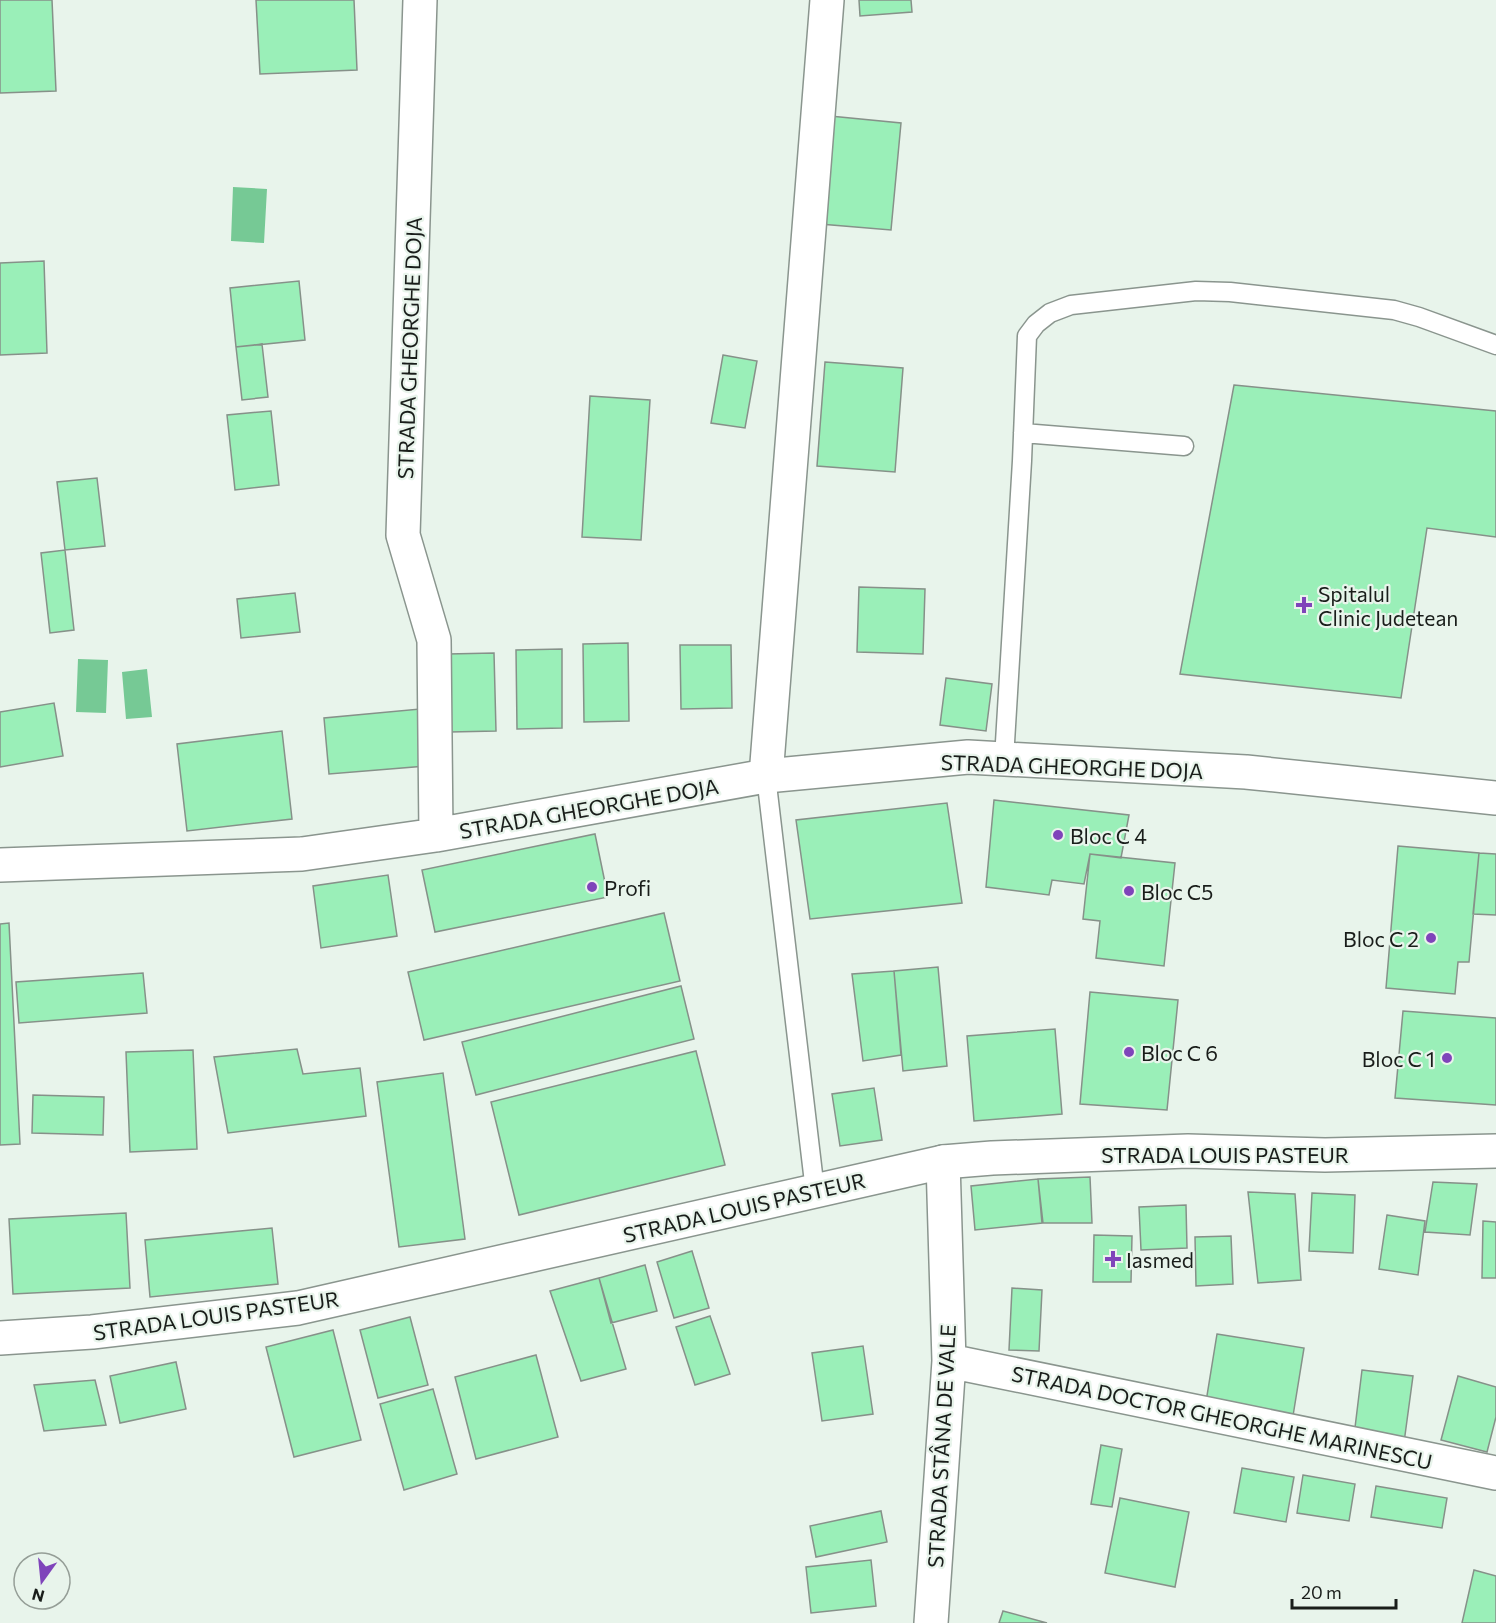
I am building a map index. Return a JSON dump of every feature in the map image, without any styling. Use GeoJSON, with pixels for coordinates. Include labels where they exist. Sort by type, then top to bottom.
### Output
{"type":"FeatureCollection","features":[{"type":"Feature","properties":{"kind":"street","name":"STRADA GHEORGHE DOJA"},"geometry":{"type":"LineString","coordinates":[[420,0],[403,535],[434,640],[436,835]]}},
{"type":"Feature","properties":{"kind":"street"},"geometry":{"type":"LineString","coordinates":[[766,776],[827,0]]}},
{"type":"Feature","properties":{"kind":"street","name":"STRADA GHEORGHE DOJA"},"geometry":{"type":"LineString","coordinates":[[0,865],[58,865],[302,854],[436,835],[766,776],[968,757],[1246,772],[1496,798]]}},
{"type":"Feature","properties":{"kind":"street","name":"STRADA LOUIS PASTEUR"},"geometry":{"type":"LineString","coordinates":[[0,1338],[92,1332],[298,1308],[943,1162],[1188,1151],[1325,1155],[1496,1151]]}},
{"type":"Feature","properties":{"kind":"street","name":"STRADA STÂNA DE VALE"},"geometry":{"type":"LineString","coordinates":[[931,1623],[949,1361],[943,1162]]}},
{"type":"Feature","properties":{"kind":"street","name":"STRADA DOCTOR GHEORGHE MARINESCU"},"geometry":{"type":"LineString","coordinates":[[949,1361],[1496,1473]]}},
{"type":"Feature","properties":{"kind":"lane"},"geometry":{"type":"LineString","coordinates":[[1004,759],[1027,336],[1036,324],[1050,313],[1071,305],[1196,291],[1230,292],[1394,310],[1419,316],[1496,345]]}},
{"type":"Feature","properties":{"kind":"lane"},"geometry":{"type":"LineString","coordinates":[[1023,433],[1184,446]]}},
{"type":"Feature","properties":{"kind":"lane"},"geometry":{"type":"LineString","coordinates":[[766,776],[815,1191]]}},
{"type":"Feature","properties":{"kind":"shaded area"},"geometry":{"type":"Polygon","coordinates":[[[233,187],[267,189],[264,243],[231,241],[233,187]]]}},
{"type":"Feature","properties":{"kind":"shaded area"},"geometry":{"type":"Polygon","coordinates":[[[78,659],[108,660],[106,713],[76,712],[78,659]]]}},
{"type":"Feature","properties":{"kind":"shaded area"},"geometry":{"type":"Polygon","coordinates":[[[147,669],[152,717],[126,719],[122,672],[147,669]]]}},
{"type":"Feature","properties":{"kind":"building"},"geometry":{"type":"Polygon","coordinates":[[[0,0],[52,0],[56,91],[0,93],[0,0]]]}},
{"type":"Feature","properties":{"kind":"building"},"geometry":{"type":"Polygon","coordinates":[[[256,0],[354,0],[357,70],[260,74],[256,0]]]}},
{"type":"Feature","properties":{"kind":"building"},"geometry":{"type":"Polygon","coordinates":[[[859,0],[911,0],[912,12],[860,16],[859,0]]]}},
{"type":"Feature","properties":{"kind":"building"},"geometry":{"type":"Polygon","coordinates":[[[830,116],[901,123],[891,230],[820,224],[830,116]]]}},
{"type":"Feature","properties":{"kind":"building"},"geometry":{"type":"Polygon","coordinates":[[[44,261],[47,353],[0,355],[0,263],[44,261]]]}},
{"type":"Feature","properties":{"kind":"building"},"geometry":{"type":"Polygon","coordinates":[[[299,281],[305,340],[236,347],[230,288],[299,281]]]}},
{"type":"Feature","properties":{"kind":"building"},"geometry":{"type":"Polygon","coordinates":[[[262,344],[268,397],[242,400],[236,347],[262,344]]]}},
{"type":"Feature","properties":{"kind":"building"},"geometry":{"type":"Polygon","coordinates":[[[723,355],[757,361],[745,428],[711,423],[723,355]]]}},
{"type":"Feature","properties":{"kind":"building"},"geometry":{"type":"Polygon","coordinates":[[[825,362],[903,368],[895,472],[817,466],[825,362]]]}},
{"type":"Feature","properties":{"kind":"building","name":"Spitalul Clinic Judetean"},"geometry":{"type":"Polygon","coordinates":[[[1234,385],[1496,411],[1496,537],[1427,528],[1401,698],[1180,674],[1234,385]]]}},
{"type":"Feature","properties":{"kind":"building"},"geometry":{"type":"Polygon","coordinates":[[[590,396],[650,400],[641,540],[582,537],[590,396]]]}},
{"type":"Feature","properties":{"kind":"building"},"geometry":{"type":"Polygon","coordinates":[[[271,411],[279,485],[235,490],[227,415],[271,411]]]}},
{"type":"Feature","properties":{"kind":"building"},"geometry":{"type":"Polygon","coordinates":[[[97,478],[105,546],[65,550],[57,482],[97,478]]]}},
{"type":"Feature","properties":{"kind":"building"},"geometry":{"type":"Polygon","coordinates":[[[65,550],[74,630],[50,633],[41,553],[65,550]]]}},
{"type":"Feature","properties":{"kind":"building"},"geometry":{"type":"Polygon","coordinates":[[[859,587],[925,589],[923,654],[857,652],[859,587]]]}},
{"type":"Feature","properties":{"kind":"building"},"geometry":{"type":"Polygon","coordinates":[[[295,593],[300,632],[241,638],[237,599],[295,593]]]}},
{"type":"Feature","properties":{"kind":"building"},"geometry":{"type":"Polygon","coordinates":[[[628,643],[629,721],[584,722],[583,644],[628,643]]]}},
{"type":"Feature","properties":{"kind":"building"},"geometry":{"type":"Polygon","coordinates":[[[680,645],[731,645],[732,708],[681,709],[680,645]]]}},
{"type":"Feature","properties":{"kind":"building"},"geometry":{"type":"Polygon","coordinates":[[[562,649],[562,728],[517,729],[516,650],[562,649]]]}},
{"type":"Feature","properties":{"kind":"building"},"geometry":{"type":"Polygon","coordinates":[[[494,653],[496,731],[450,732],[448,654],[494,653]]]}},
{"type":"Feature","properties":{"kind":"building"},"geometry":{"type":"Polygon","coordinates":[[[946,678],[992,684],[986,731],[940,725],[946,678]]]}},
{"type":"Feature","properties":{"kind":"building"},"geometry":{"type":"Polygon","coordinates":[[[54,703],[63,756],[0,767],[0,712],[54,703]]]}},
{"type":"Feature","properties":{"kind":"building"},"geometry":{"type":"Polygon","coordinates":[[[420,709],[426,766],[329,774],[324,718],[420,709]]]}},
{"type":"Feature","properties":{"kind":"building"},"geometry":{"type":"Polygon","coordinates":[[[282,731],[292,819],[187,831],[177,744],[282,731]]]}},
{"type":"Feature","properties":{"kind":"building","name":"Bloc C 4"},"geometry":{"type":"Polygon","coordinates":[[[994,800],[1129,815],[1121,858],[1090,854],[1084,884],[1052,880],[1049,895],[986,887],[994,800]]]}},
{"type":"Feature","properties":{"kind":"building"},"geometry":{"type":"Polygon","coordinates":[[[947,803],[962,903],[810,919],[796,820],[947,803]]]}},
{"type":"Feature","properties":{"kind":"building"},"geometry":{"type":"Polygon","coordinates":[[[595,834],[608,897],[435,932],[422,870],[595,834]]]}},
{"type":"Feature","properties":{"kind":"building","name":"Bloc C 2"},"geometry":{"type":"Polygon","coordinates":[[[1398,846],[1479,853],[1469,962],[1458,962],[1455,994],[1386,988],[1398,846]]]}},
{"type":"Feature","properties":{"kind":"building"},"geometry":{"type":"Polygon","coordinates":[[[1479,853],[1496,854],[1496,915],[1473,914],[1479,853]]]}},
{"type":"Feature","properties":{"kind":"building","name":"Bloc C5"},"geometry":{"type":"Polygon","coordinates":[[[1090,854],[1175,863],[1164,966],[1096,958],[1100,921],[1083,919],[1090,854]]]}},
{"type":"Feature","properties":{"kind":"building"},"geometry":{"type":"Polygon","coordinates":[[[388,875],[397,936],[321,948],[313,886],[388,875]]]}},
{"type":"Feature","properties":{"kind":"building"},"geometry":{"type":"Polygon","coordinates":[[[664,913],[680,981],[424,1040],[408,972],[664,913]]]}},
{"type":"Feature","properties":{"kind":"building"},"geometry":{"type":"Polygon","coordinates":[[[9,923],[20,1144],[0,1145],[0,924],[9,923]]]}},
{"type":"Feature","properties":{"kind":"building"},"geometry":{"type":"Polygon","coordinates":[[[938,967],[947,1066],[903,1071],[894,971],[938,967]]]}},
{"type":"Feature","properties":{"kind":"building"},"geometry":{"type":"Polygon","coordinates":[[[894,971],[901,1055],[863,1061],[852,974],[894,971]]]}},
{"type":"Feature","properties":{"kind":"building"},"geometry":{"type":"Polygon","coordinates":[[[143,973],[147,1013],[19,1023],[16,982],[143,973]]]}},
{"type":"Feature","properties":{"kind":"building"},"geometry":{"type":"Polygon","coordinates":[[[681,986],[694,1039],[476,1095],[462,1042],[681,986]]]}},
{"type":"Feature","properties":{"kind":"building","name":"Bloc C 6"},"geometry":{"type":"Polygon","coordinates":[[[1090,992],[1178,1000],[1167,1110],[1080,1104],[1090,992]]]}},
{"type":"Feature","properties":{"kind":"building","name":"Bloc C 1"},"geometry":{"type":"Polygon","coordinates":[[[1403,1011],[1496,1018],[1496,1105],[1395,1098],[1403,1011]]]}},
{"type":"Feature","properties":{"kind":"building"},"geometry":{"type":"Polygon","coordinates":[[[1055,1029],[1062,1114],[974,1121],[967,1036],[1055,1029]]]}},
{"type":"Feature","properties":{"kind":"building"},"geometry":{"type":"Polygon","coordinates":[[[297,1049],[303,1074],[360,1068],[366,1116],[228,1133],[214,1057],[297,1049]]]}},
{"type":"Feature","properties":{"kind":"building"},"geometry":{"type":"Polygon","coordinates":[[[193,1050],[197,1149],[130,1152],[126,1052],[193,1050]]]}},
{"type":"Feature","properties":{"kind":"building"},"geometry":{"type":"Polygon","coordinates":[[[696,1051],[725,1165],[519,1215],[491,1102],[696,1051]]]}},
{"type":"Feature","properties":{"kind":"building"},"geometry":{"type":"Polygon","coordinates":[[[443,1073],[465,1239],[399,1247],[377,1082],[443,1073]]]}},
{"type":"Feature","properties":{"kind":"building"},"geometry":{"type":"Polygon","coordinates":[[[874,1088],[882,1140],[840,1146],[832,1094],[874,1088]]]}},
{"type":"Feature","properties":{"kind":"building"},"geometry":{"type":"Polygon","coordinates":[[[33,1095],[104,1097],[103,1135],[32,1133],[33,1095]]]}},
{"type":"Feature","properties":{"kind":"building"},"geometry":{"type":"Polygon","coordinates":[[[1090,1177],[1092,1223],[1043,1223],[1038,1179],[1090,1177]]]}},
{"type":"Feature","properties":{"kind":"building"},"geometry":{"type":"Polygon","coordinates":[[[1038,1179],[1042,1223],[975,1230],[971,1186],[1038,1179]]]}},
{"type":"Feature","properties":{"kind":"building"},"geometry":{"type":"Polygon","coordinates":[[[1433,1182],[1477,1184],[1470,1235],[1425,1232],[1433,1182]]]}},
{"type":"Feature","properties":{"kind":"building"},"geometry":{"type":"Polygon","coordinates":[[[1248,1192],[1295,1194],[1301,1280],[1258,1283],[1248,1192]]]}},
{"type":"Feature","properties":{"kind":"building"},"geometry":{"type":"Polygon","coordinates":[[[1312,1193],[1355,1195],[1353,1253],[1309,1251],[1312,1193]]]}},
{"type":"Feature","properties":{"kind":"building"},"geometry":{"type":"Polygon","coordinates":[[[1186,1205],[1187,1248],[1141,1250],[1139,1207],[1186,1205]]]}},
{"type":"Feature","properties":{"kind":"building"},"geometry":{"type":"Polygon","coordinates":[[[126,1213],[130,1288],[13,1294],[9,1219],[126,1213]]]}},
{"type":"Feature","properties":{"kind":"building"},"geometry":{"type":"Polygon","coordinates":[[[1387,1215],[1425,1221],[1418,1275],[1379,1269],[1387,1215]]]}},
{"type":"Feature","properties":{"kind":"building"},"geometry":{"type":"Polygon","coordinates":[[[1483,1221],[1496,1222],[1496,1278],[1482,1278],[1483,1221]]]}},
{"type":"Feature","properties":{"kind":"building"},"geometry":{"type":"Polygon","coordinates":[[[272,1228],[278,1284],[150,1297],[145,1240],[272,1228]]]}},
{"type":"Feature","properties":{"kind":"building","name":"Iasmed"},"geometry":{"type":"Polygon","coordinates":[[[1094,1235],[1132,1236],[1131,1282],[1093,1282],[1094,1235]]]}},
{"type":"Feature","properties":{"kind":"building"},"geometry":{"type":"Polygon","coordinates":[[[1231,1236],[1233,1284],[1196,1286],[1195,1237],[1231,1236]]]}},
{"type":"Feature","properties":{"kind":"building"},"geometry":{"type":"Polygon","coordinates":[[[692,1251],[709,1308],[674,1318],[657,1262],[692,1251]]]}},
{"type":"Feature","properties":{"kind":"building"},"geometry":{"type":"Polygon","coordinates":[[[645,1265],[657,1311],[611,1323],[599,1278],[645,1265]]]}},
{"type":"Feature","properties":{"kind":"building"},"geometry":{"type":"Polygon","coordinates":[[[599,1278],[626,1369],[581,1381],[550,1291],[599,1278]]]}},
{"type":"Feature","properties":{"kind":"building"},"geometry":{"type":"Polygon","coordinates":[[[1012,1288],[1042,1290],[1039,1351],[1009,1350],[1012,1288]]]}},
{"type":"Feature","properties":{"kind":"building"},"geometry":{"type":"Polygon","coordinates":[[[710,1316],[730,1374],[695,1385],[676,1327],[710,1316]]]}},
{"type":"Feature","properties":{"kind":"building"},"geometry":{"type":"Polygon","coordinates":[[[410,1317],[428,1385],[378,1398],[360,1330],[410,1317]]]}},
{"type":"Feature","properties":{"kind":"building"},"geometry":{"type":"Polygon","coordinates":[[[333,1330],[361,1440],[294,1457],[266,1347],[333,1330]]]}},
{"type":"Feature","properties":{"kind":"building"},"geometry":{"type":"Polygon","coordinates":[[[1217,1334],[1304,1348],[1292,1422],[1205,1408],[1217,1334]]]}},
{"type":"Feature","properties":{"kind":"building"},"geometry":{"type":"Polygon","coordinates":[[[863,1346],[873,1414],[822,1421],[812,1353],[863,1346]]]}},
{"type":"Feature","properties":{"kind":"building"},"geometry":{"type":"Polygon","coordinates":[[[536,1355],[558,1437],[476,1459],[455,1377],[536,1355]]]}},
{"type":"Feature","properties":{"kind":"building"},"geometry":{"type":"Polygon","coordinates":[[[176,1362],[186,1409],[120,1423],[110,1376],[176,1362]]]}},
{"type":"Feature","properties":{"kind":"building"},"geometry":{"type":"Polygon","coordinates":[[[1362,1370],[1413,1376],[1403,1450],[1353,1444],[1362,1370]]]}},
{"type":"Feature","properties":{"kind":"building"},"geometry":{"type":"Polygon","coordinates":[[[1458,1376],[1496,1387],[1496,1417],[1487,1452],[1441,1440],[1458,1376]]]}},
{"type":"Feature","properties":{"kind":"building"},"geometry":{"type":"Polygon","coordinates":[[[95,1380],[106,1425],[44,1431],[34,1385],[95,1380]]]}},
{"type":"Feature","properties":{"kind":"building"},"geometry":{"type":"Polygon","coordinates":[[[433,1389],[457,1474],[404,1490],[380,1404],[433,1389]]]}},
{"type":"Feature","properties":{"kind":"building"},"geometry":{"type":"Polygon","coordinates":[[[1101,1445],[1122,1449],[1112,1507],[1091,1504],[1101,1445]]]}},
{"type":"Feature","properties":{"kind":"building"},"geometry":{"type":"Polygon","coordinates":[[[1242,1468],[1294,1477],[1286,1522],[1234,1513],[1242,1468]]]}},
{"type":"Feature","properties":{"kind":"building"},"geometry":{"type":"Polygon","coordinates":[[[1303,1475],[1355,1484],[1349,1521],[1297,1513],[1303,1475]]]}},
{"type":"Feature","properties":{"kind":"building"},"geometry":{"type":"Polygon","coordinates":[[[1376,1486],[1447,1498],[1442,1528],[1371,1517],[1376,1486]]]}},
{"type":"Feature","properties":{"kind":"building"},"geometry":{"type":"Polygon","coordinates":[[[1120,1498],[1189,1512],[1175,1587],[1105,1573],[1120,1498]]]}},
{"type":"Feature","properties":{"kind":"building"},"geometry":{"type":"Polygon","coordinates":[[[881,1511],[887,1542],[816,1557],[810,1526],[881,1511]]]}},
{"type":"Feature","properties":{"kind":"building"},"geometry":{"type":"Polygon","coordinates":[[[871,1560],[876,1606],[811,1613],[806,1567],[871,1560]]]}},
{"type":"Feature","properties":{"kind":"building"},"geometry":{"type":"Polygon","coordinates":[[[1474,1570],[1496,1576],[1496,1623],[1462,1623],[1474,1570]]]}},
{"type":"Feature","properties":{"kind":"building"},"geometry":{"type":"Polygon","coordinates":[[[1003,1611],[1047,1623],[999,1623],[1003,1611]]]}},
{"type":"Feature","properties":{"kind":"place","name":"Spitalul Clinic Judetean"},"geometry":{"type":"Point","coordinates":[1304,605]}},
{"type":"Feature","properties":{"kind":"place","name":"Bloc C 4"},"geometry":{"type":"Point","coordinates":[1058,835]}},
{"type":"Feature","properties":{"kind":"place","name":"Profi"},"geometry":{"type":"Point","coordinates":[592,887]}},
{"type":"Feature","properties":{"kind":"place","name":"Bloc C5"},"geometry":{"type":"Point","coordinates":[1129,891]}},
{"type":"Feature","properties":{"kind":"place","name":"Bloc C 2"},"geometry":{"type":"Point","coordinates":[1431,938]}},
{"type":"Feature","properties":{"kind":"place","name":"Bloc C 6"},"geometry":{"type":"Point","coordinates":[1129,1052]}},
{"type":"Feature","properties":{"kind":"place","name":"Bloc C 1"},"geometry":{"type":"Point","coordinates":[1447,1058]}},
{"type":"Feature","properties":{"kind":"place","name":"Iasmed"},"geometry":{"type":"Point","coordinates":[1113,1259]}}]}
